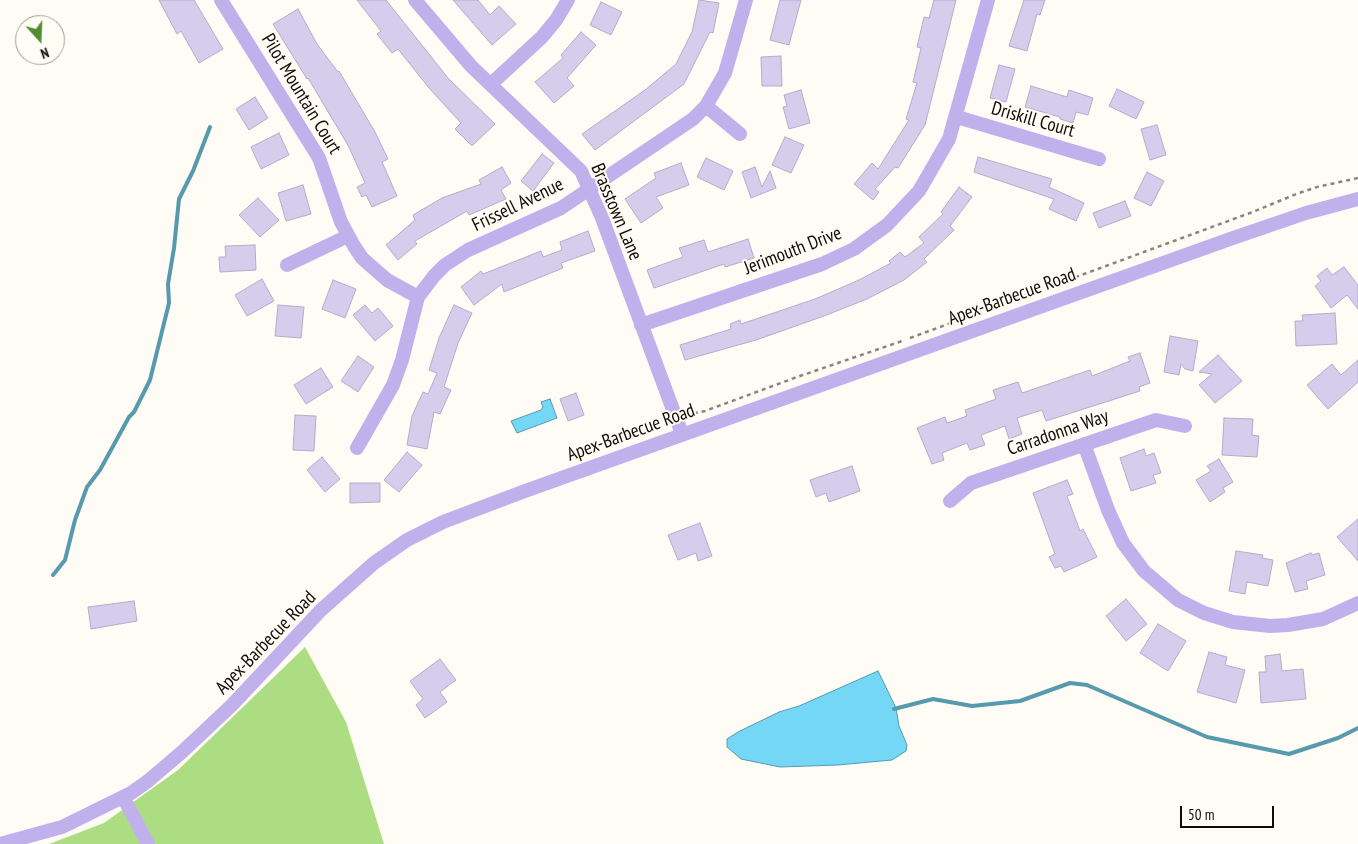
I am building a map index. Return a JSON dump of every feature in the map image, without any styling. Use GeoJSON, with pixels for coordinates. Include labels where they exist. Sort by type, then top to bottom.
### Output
{"type":"FeatureCollection","features":[{"type":"Feature","properties":{"kind":"street","name":"Pilot Mountain Court"},"geometry":{"type":"LineString","coordinates":[[221,0],[319,158],[348,236],[362,258],[386,280],[418,297]]}},
{"type":"Feature","properties":{"kind":"street","name":"Brasstown Lane"},"geometry":{"type":"LineString","coordinates":[[415,0],[453,48],[574,162],[581,171],[682,434]]}},
{"type":"Feature","properties":{"kind":"street"},"geometry":{"type":"LineString","coordinates":[[490,84],[542,37],[556,20],[568,0]]}},
{"type":"Feature","properties":{"kind":"street","name":"Frissell Avenue"},"geometry":{"type":"LineString","coordinates":[[357,448],[393,385],[418,297],[434,276],[457,256],[543,218],[679,129],[706,106],[717,90],[732,55],[746,0]]}},
{"type":"Feature","properties":{"kind":"street","name":"Jerimouth Drive"},"geometry":{"type":"LineString","coordinates":[[641,325],[822,264],[854,249],[887,225],[919,191],[940,157],[957,118],[988,0]]}},
{"type":"Feature","properties":{"kind":"street"},"geometry":{"type":"LineString","coordinates":[[706,106],[740,134]]}},
{"type":"Feature","properties":{"kind":"street","name":"Driskill Court"},"geometry":{"type":"LineString","coordinates":[[957,118],[1098,159]]}},
{"type":"Feature","properties":{"kind":"street","name":"Apex-Barbecue Road"},"geometry":{"type":"LineString","coordinates":[[0,844],[62,827],[123,797],[148,781],[232,705],[321,610],[374,563],[407,540],[452,518],[1233,238],[1306,213],[1358,199]]}},
{"type":"Feature","properties":{"kind":"street"},"geometry":{"type":"LineString","coordinates":[[287,265],[348,236]]}},
{"type":"Feature","properties":{"kind":"street","name":"Carradonna Way"},"geometry":{"type":"LineString","coordinates":[[950,501],[971,483],[1156,420],[1184,426]]}},
{"type":"Feature","properties":{"kind":"street"},"geometry":{"type":"LineString","coordinates":[[1084,444],[1108,510],[1123,543],[1144,571],[1178,600],[1204,613],[1233,622],[1270,626],[1323,619],[1358,603]]}},
{"type":"Feature","properties":{"kind":"street"},"geometry":{"type":"LineString","coordinates":[[123,797],[148,844]]}},
{"type":"Feature","properties":{"kind":"path"},"geometry":{"type":"LineString","coordinates":[[688,413],[692,410],[695,412],[705,411],[797,376],[906,340],[1308,190],[1358,178]]}},
{"type":"Feature","properties":{"kind":"green space"},"geometry":{"type":"Polygon","coordinates":[[[305,647],[346,722],[384,844],[49,844],[104,823],[178,770],[305,647]]]}},
{"type":"Feature","properties":{"kind":"water"},"geometry":{"type":"Polygon","coordinates":[[[550,399],[557,418],[517,433],[511,421],[541,410],[543,407],[541,402],[550,399]]]}},
{"type":"Feature","properties":{"kind":"water"},"geometry":{"type":"Polygon","coordinates":[[[878,671],[896,708],[899,726],[907,745],[906,751],[892,760],[838,765],[780,767],[741,759],[727,747],[727,739],[738,732],[779,712],[799,706],[878,671]]]}},
{"type":"Feature","properties":{"kind":"building"},"geometry":{"type":"Polygon","coordinates":[[[159,0],[194,0],[223,49],[199,63],[181,31],[177,34],[159,0]]]}},
{"type":"Feature","properties":{"kind":"building"},"geometry":{"type":"Polygon","coordinates":[[[357,0],[386,0],[448,78],[495,124],[472,146],[455,129],[461,123],[429,88],[398,49],[392,53],[377,34],[381,31],[357,0]]]}},
{"type":"Feature","properties":{"kind":"building"},"geometry":{"type":"Polygon","coordinates":[[[453,0],[478,0],[490,15],[499,6],[516,24],[492,45],[453,0]]]}},
{"type":"Feature","properties":{"kind":"building"},"geometry":{"type":"Polygon","coordinates":[[[699,0],[719,3],[713,33],[710,32],[684,84],[595,150],[582,134],[645,90],[676,64],[692,32],[699,0]]]}},
{"type":"Feature","properties":{"kind":"building"},"geometry":{"type":"Polygon","coordinates":[[[780,0],[801,0],[789,45],[770,40],[780,0]]]}},
{"type":"Feature","properties":{"kind":"building"},"geometry":{"type":"Polygon","coordinates":[[[934,0],[956,0],[925,125],[898,168],[895,167],[875,189],[879,192],[873,200],[854,184],[872,163],[878,169],[909,120],[906,119],[917,83],[913,82],[921,48],[917,47],[924,17],[929,18],[934,0]]]}},
{"type":"Feature","properties":{"kind":"building"},"geometry":{"type":"Polygon","coordinates":[[[1024,0],[1045,0],[1040,15],[1037,14],[1027,51],[1009,46],[1024,0]]]}},
{"type":"Feature","properties":{"kind":"building"},"geometry":{"type":"Polygon","coordinates":[[[601,2],[622,12],[611,35],[590,25],[601,2]]]}},
{"type":"Feature","properties":{"kind":"building"},"geometry":{"type":"Polygon","coordinates":[[[298,9],[317,44],[339,71],[375,132],[388,159],[382,162],[397,196],[372,207],[366,195],[362,197],[357,187],[365,183],[349,147],[273,24],[298,9]]]}},
{"type":"Feature","properties":{"kind":"building"},"geometry":{"type":"Polygon","coordinates":[[[581,32],[596,45],[567,78],[574,86],[554,103],[535,82],[563,58],[561,55],[581,32]]]}},
{"type":"Feature","properties":{"kind":"building"},"geometry":{"type":"Polygon","coordinates":[[[781,56],[782,86],[762,86],[761,57],[781,56]]]}},
{"type":"Feature","properties":{"kind":"building"},"geometry":{"type":"Polygon","coordinates":[[[999,65],[1015,69],[1006,102],[990,98],[999,65]]]}},
{"type":"Feature","properties":{"kind":"building"},"geometry":{"type":"Polygon","coordinates":[[[1031,86],[1067,97],[1069,90],[1093,98],[1088,115],[1076,112],[1073,123],[1060,119],[1060,117],[1025,107],[1031,86]]]}},
{"type":"Feature","properties":{"kind":"building"},"geometry":{"type":"Polygon","coordinates":[[[1117,89],[1144,102],[1136,119],[1109,106],[1117,89]]]}},
{"type":"Feature","properties":{"kind":"building"},"geometry":{"type":"Polygon","coordinates":[[[801,90],[810,123],[789,129],[783,107],[787,106],[784,95],[801,90]]]}},
{"type":"Feature","properties":{"kind":"building"},"geometry":{"type":"Polygon","coordinates":[[[255,97],[268,118],[249,130],[236,109],[255,97]]]}},
{"type":"Feature","properties":{"kind":"building"},"geometry":{"type":"Polygon","coordinates":[[[1157,125],[1166,155],[1150,160],[1141,129],[1157,125]]]}},
{"type":"Feature","properties":{"kind":"building"},"geometry":{"type":"Polygon","coordinates":[[[279,133],[289,155],[261,169],[251,147],[279,133]]]}},
{"type":"Feature","properties":{"kind":"building"},"geometry":{"type":"Polygon","coordinates":[[[785,137],[804,145],[791,173],[772,165],[785,137]]]}},
{"type":"Feature","properties":{"kind":"building"},"geometry":{"type":"Polygon","coordinates":[[[542,154],[554,163],[533,191],[521,181],[542,154]]]}},
{"type":"Feature","properties":{"kind":"building"},"geometry":{"type":"Polygon","coordinates":[[[978,157],[1052,179],[1049,187],[1084,203],[1076,221],[1049,209],[1054,199],[974,172],[978,157]]]}},
{"type":"Feature","properties":{"kind":"building"},"geometry":{"type":"Polygon","coordinates":[[[706,158],[733,171],[724,190],[697,177],[706,158]]]}},
{"type":"Feature","properties":{"kind":"building"},"geometry":{"type":"Polygon","coordinates":[[[681,163],[689,185],[656,197],[663,208],[641,223],[625,199],[656,178],[654,173],[681,163]]]}},
{"type":"Feature","properties":{"kind":"building"},"geometry":{"type":"Polygon","coordinates":[[[502,167],[511,183],[501,190],[506,199],[469,215],[467,211],[415,241],[417,244],[398,260],[386,245],[415,220],[413,215],[442,198],[481,184],[479,180],[502,167]]]}},
{"type":"Feature","properties":{"kind":"building"},"geometry":{"type":"Polygon","coordinates":[[[755,167],[762,187],[770,171],[776,188],[751,198],[742,172],[755,167]]]}},
{"type":"Feature","properties":{"kind":"building"},"geometry":{"type":"Polygon","coordinates":[[[1147,172],[1164,181],[1151,206],[1134,198],[1147,172]]]}},
{"type":"Feature","properties":{"kind":"building"},"geometry":{"type":"Polygon","coordinates":[[[303,185],[311,214],[286,221],[278,193],[303,185]]]}},
{"type":"Feature","properties":{"kind":"building"},"geometry":{"type":"Polygon","coordinates":[[[959,187],[972,197],[950,226],[954,230],[924,259],[927,262],[904,280],[867,299],[824,316],[756,340],[685,360],[680,345],[731,329],[730,324],[740,320],[741,324],[815,299],[859,280],[891,263],[889,261],[900,252],[905,257],[924,243],[919,237],[943,214],[941,212],[959,187]]]}},
{"type":"Feature","properties":{"kind":"building"},"geometry":{"type":"Polygon","coordinates":[[[258,198],[279,220],[260,237],[239,215],[258,198]]]}},
{"type":"Feature","properties":{"kind":"building"},"geometry":{"type":"Polygon","coordinates":[[[1125,201],[1131,216],[1099,228],[1093,213],[1125,201]]]}},
{"type":"Feature","properties":{"kind":"building"},"geometry":{"type":"Polygon","coordinates":[[[588,231],[595,251],[561,263],[563,268],[504,292],[502,284],[474,305],[461,287],[481,271],[483,274],[541,251],[543,257],[562,250],[560,242],[588,231]]]}},
{"type":"Feature","properties":{"kind":"building"},"geometry":{"type":"Polygon","coordinates":[[[748,239],[754,258],[725,267],[724,264],[654,288],[647,270],[683,257],[679,248],[704,240],[708,252],[748,239]]]}},
{"type":"Feature","properties":{"kind":"building"},"geometry":{"type":"Polygon","coordinates":[[[255,245],[256,270],[220,272],[219,257],[226,257],[225,246],[255,245]]]}},
{"type":"Feature","properties":{"kind":"building"},"geometry":{"type":"Polygon","coordinates":[[[1344,267],[1358,285],[1358,309],[1347,295],[1331,308],[1315,286],[1321,281],[1317,276],[1327,268],[1332,275],[1344,267]]]}},
{"type":"Feature","properties":{"kind":"building"},"geometry":{"type":"Polygon","coordinates":[[[262,279],[274,301],[247,316],[235,295],[262,279]]]}},
{"type":"Feature","properties":{"kind":"building"},"geometry":{"type":"Polygon","coordinates":[[[333,280],[356,289],[345,318],[322,309],[333,280]]]}},
{"type":"Feature","properties":{"kind":"building"},"geometry":{"type":"Polygon","coordinates":[[[278,305],[304,307],[301,338],[275,336],[278,305]]]}},
{"type":"Feature","properties":{"kind":"building"},"geometry":{"type":"Polygon","coordinates":[[[365,305],[372,313],[378,308],[393,326],[375,341],[353,315],[365,305]]]}},
{"type":"Feature","properties":{"kind":"building"},"geometry":{"type":"Polygon","coordinates":[[[454,305],[472,313],[458,343],[444,387],[451,390],[440,414],[434,412],[427,449],[407,445],[412,416],[423,392],[428,394],[437,373],[429,370],[439,338],[454,305]]]}},
{"type":"Feature","properties":{"kind":"building"},"geometry":{"type":"Polygon","coordinates":[[[1335,313],[1337,344],[1296,346],[1295,321],[1303,321],[1302,315],[1335,313]]]}},
{"type":"Feature","properties":{"kind":"building"},"geometry":{"type":"Polygon","coordinates":[[[1170,336],[1198,341],[1193,371],[1185,369],[1181,364],[1179,375],[1164,372],[1170,336]]]}},
{"type":"Feature","properties":{"kind":"building"},"geometry":{"type":"Polygon","coordinates":[[[1140,353],[1150,383],[1139,387],[1140,391],[1046,421],[1042,410],[1017,418],[1022,434],[1009,439],[1005,426],[981,435],[985,445],[970,450],[967,443],[942,453],[944,460],[932,464],[917,428],[945,417],[947,423],[967,416],[965,410],[996,399],[993,390],[1018,382],[1022,393],[1090,370],[1092,376],[1130,361],[1128,357],[1140,353]]]}},
{"type":"Feature","properties":{"kind":"building"},"geometry":{"type":"Polygon","coordinates":[[[1218,355],[1242,381],[1215,403],[1199,385],[1212,374],[1199,372],[1218,355]]]}},
{"type":"Feature","properties":{"kind":"building"},"geometry":{"type":"Polygon","coordinates":[[[358,356],[374,367],[358,392],[341,381],[358,356]]]}},
{"type":"Feature","properties":{"kind":"building"},"geometry":{"type":"Polygon","coordinates":[[[1358,360],[1358,382],[1328,409],[1307,385],[1332,364],[1341,375],[1358,360]]]}},
{"type":"Feature","properties":{"kind":"building"},"geometry":{"type":"Polygon","coordinates":[[[321,368],[333,387],[306,404],[294,385],[321,368]]]}},
{"type":"Feature","properties":{"kind":"building"},"geometry":{"type":"Polygon","coordinates":[[[576,393],[584,415],[568,421],[560,399],[576,393]]]}},
{"type":"Feature","properties":{"kind":"building"},"geometry":{"type":"Polygon","coordinates":[[[295,415],[316,416],[314,451],[293,450],[295,415]]]}},
{"type":"Feature","properties":{"kind":"building"},"geometry":{"type":"Polygon","coordinates":[[[1224,418],[1253,419],[1252,435],[1259,436],[1257,457],[1222,455],[1224,418]]]}},
{"type":"Feature","properties":{"kind":"building"},"geometry":{"type":"Polygon","coordinates":[[[1144,449],[1146,456],[1154,453],[1161,473],[1153,475],[1156,483],[1131,491],[1120,458],[1144,449]]]}},
{"type":"Feature","properties":{"kind":"building"},"geometry":{"type":"Polygon","coordinates":[[[407,452],[422,465],[399,492],[384,480],[407,452]]]}},
{"type":"Feature","properties":{"kind":"building"},"geometry":{"type":"Polygon","coordinates":[[[322,457],[340,479],[325,492],[307,470],[322,457]]]}},
{"type":"Feature","properties":{"kind":"building"},"geometry":{"type":"Polygon","coordinates":[[[1219,459],[1233,482],[1223,488],[1225,492],[1210,502],[1196,480],[1211,471],[1207,466],[1219,459]]]}},
{"type":"Feature","properties":{"kind":"building"},"geometry":{"type":"Polygon","coordinates":[[[852,466],[860,491],[829,502],[826,493],[816,497],[810,480],[852,466]]]}},
{"type":"Feature","properties":{"kind":"building"},"geometry":{"type":"Polygon","coordinates":[[[1067,480],[1073,494],[1067,496],[1080,531],[1083,529],[1097,557],[1064,572],[1061,566],[1055,568],[1049,557],[1055,554],[1033,493],[1067,480]]]}},
{"type":"Feature","properties":{"kind":"building"},"geometry":{"type":"Polygon","coordinates":[[[350,483],[380,483],[380,502],[350,503],[350,483]]]}},
{"type":"Feature","properties":{"kind":"building"},"geometry":{"type":"Polygon","coordinates":[[[1358,519],[1358,561],[1337,537],[1358,519]]]}},
{"type":"Feature","properties":{"kind":"building"},"geometry":{"type":"Polygon","coordinates":[[[700,523],[712,556],[698,561],[696,553],[678,560],[668,535],[700,523]]]}},
{"type":"Feature","properties":{"kind":"building"},"geometry":{"type":"Polygon","coordinates":[[[1236,551],[1263,555],[1262,558],[1273,560],[1268,586],[1247,582],[1245,594],[1229,591],[1236,551]]]}},
{"type":"Feature","properties":{"kind":"building"},"geometry":{"type":"Polygon","coordinates":[[[1311,553],[1312,555],[1319,553],[1325,575],[1306,581],[1308,589],[1295,592],[1286,563],[1311,553]]]}},
{"type":"Feature","properties":{"kind":"building"},"geometry":{"type":"Polygon","coordinates":[[[1126,599],[1147,624],[1126,641],[1106,616],[1126,599]]]}},
{"type":"Feature","properties":{"kind":"building"},"geometry":{"type":"Polygon","coordinates":[[[134,601],[137,621],[91,629],[88,607],[134,601]]]}},
{"type":"Feature","properties":{"kind":"building"},"geometry":{"type":"Polygon","coordinates":[[[1158,624],[1186,641],[1168,671],[1140,653],[1158,624]]]}},
{"type":"Feature","properties":{"kind":"building"},"geometry":{"type":"Polygon","coordinates":[[[1209,652],[1227,657],[1225,665],[1245,670],[1236,703],[1197,692],[1209,652]]]}},
{"type":"Feature","properties":{"kind":"building"},"geometry":{"type":"Polygon","coordinates":[[[1280,654],[1282,671],[1303,669],[1306,699],[1261,703],[1259,672],[1266,672],[1265,656],[1280,654]]]}},
{"type":"Feature","properties":{"kind":"building"},"geometry":{"type":"Polygon","coordinates":[[[440,659],[456,680],[440,692],[447,702],[425,718],[416,705],[423,699],[410,681],[440,659]]]}},
{"type":"Feature","properties":{"kind":"waterway"},"geometry":{"type":"LineString","coordinates":[[53,575],[65,560],[75,520],[87,487],[100,470],[129,417],[134,412],[150,380],[169,303],[168,284],[179,199],[193,171],[210,127]]}},
{"type":"Feature","properties":{"kind":"waterway"},"geometry":{"type":"LineString","coordinates":[[894,709],[933,699],[972,706],[1020,701],[1070,683],[1087,685],[1207,737],[1289,754],[1338,738],[1358,728]]}}]}
